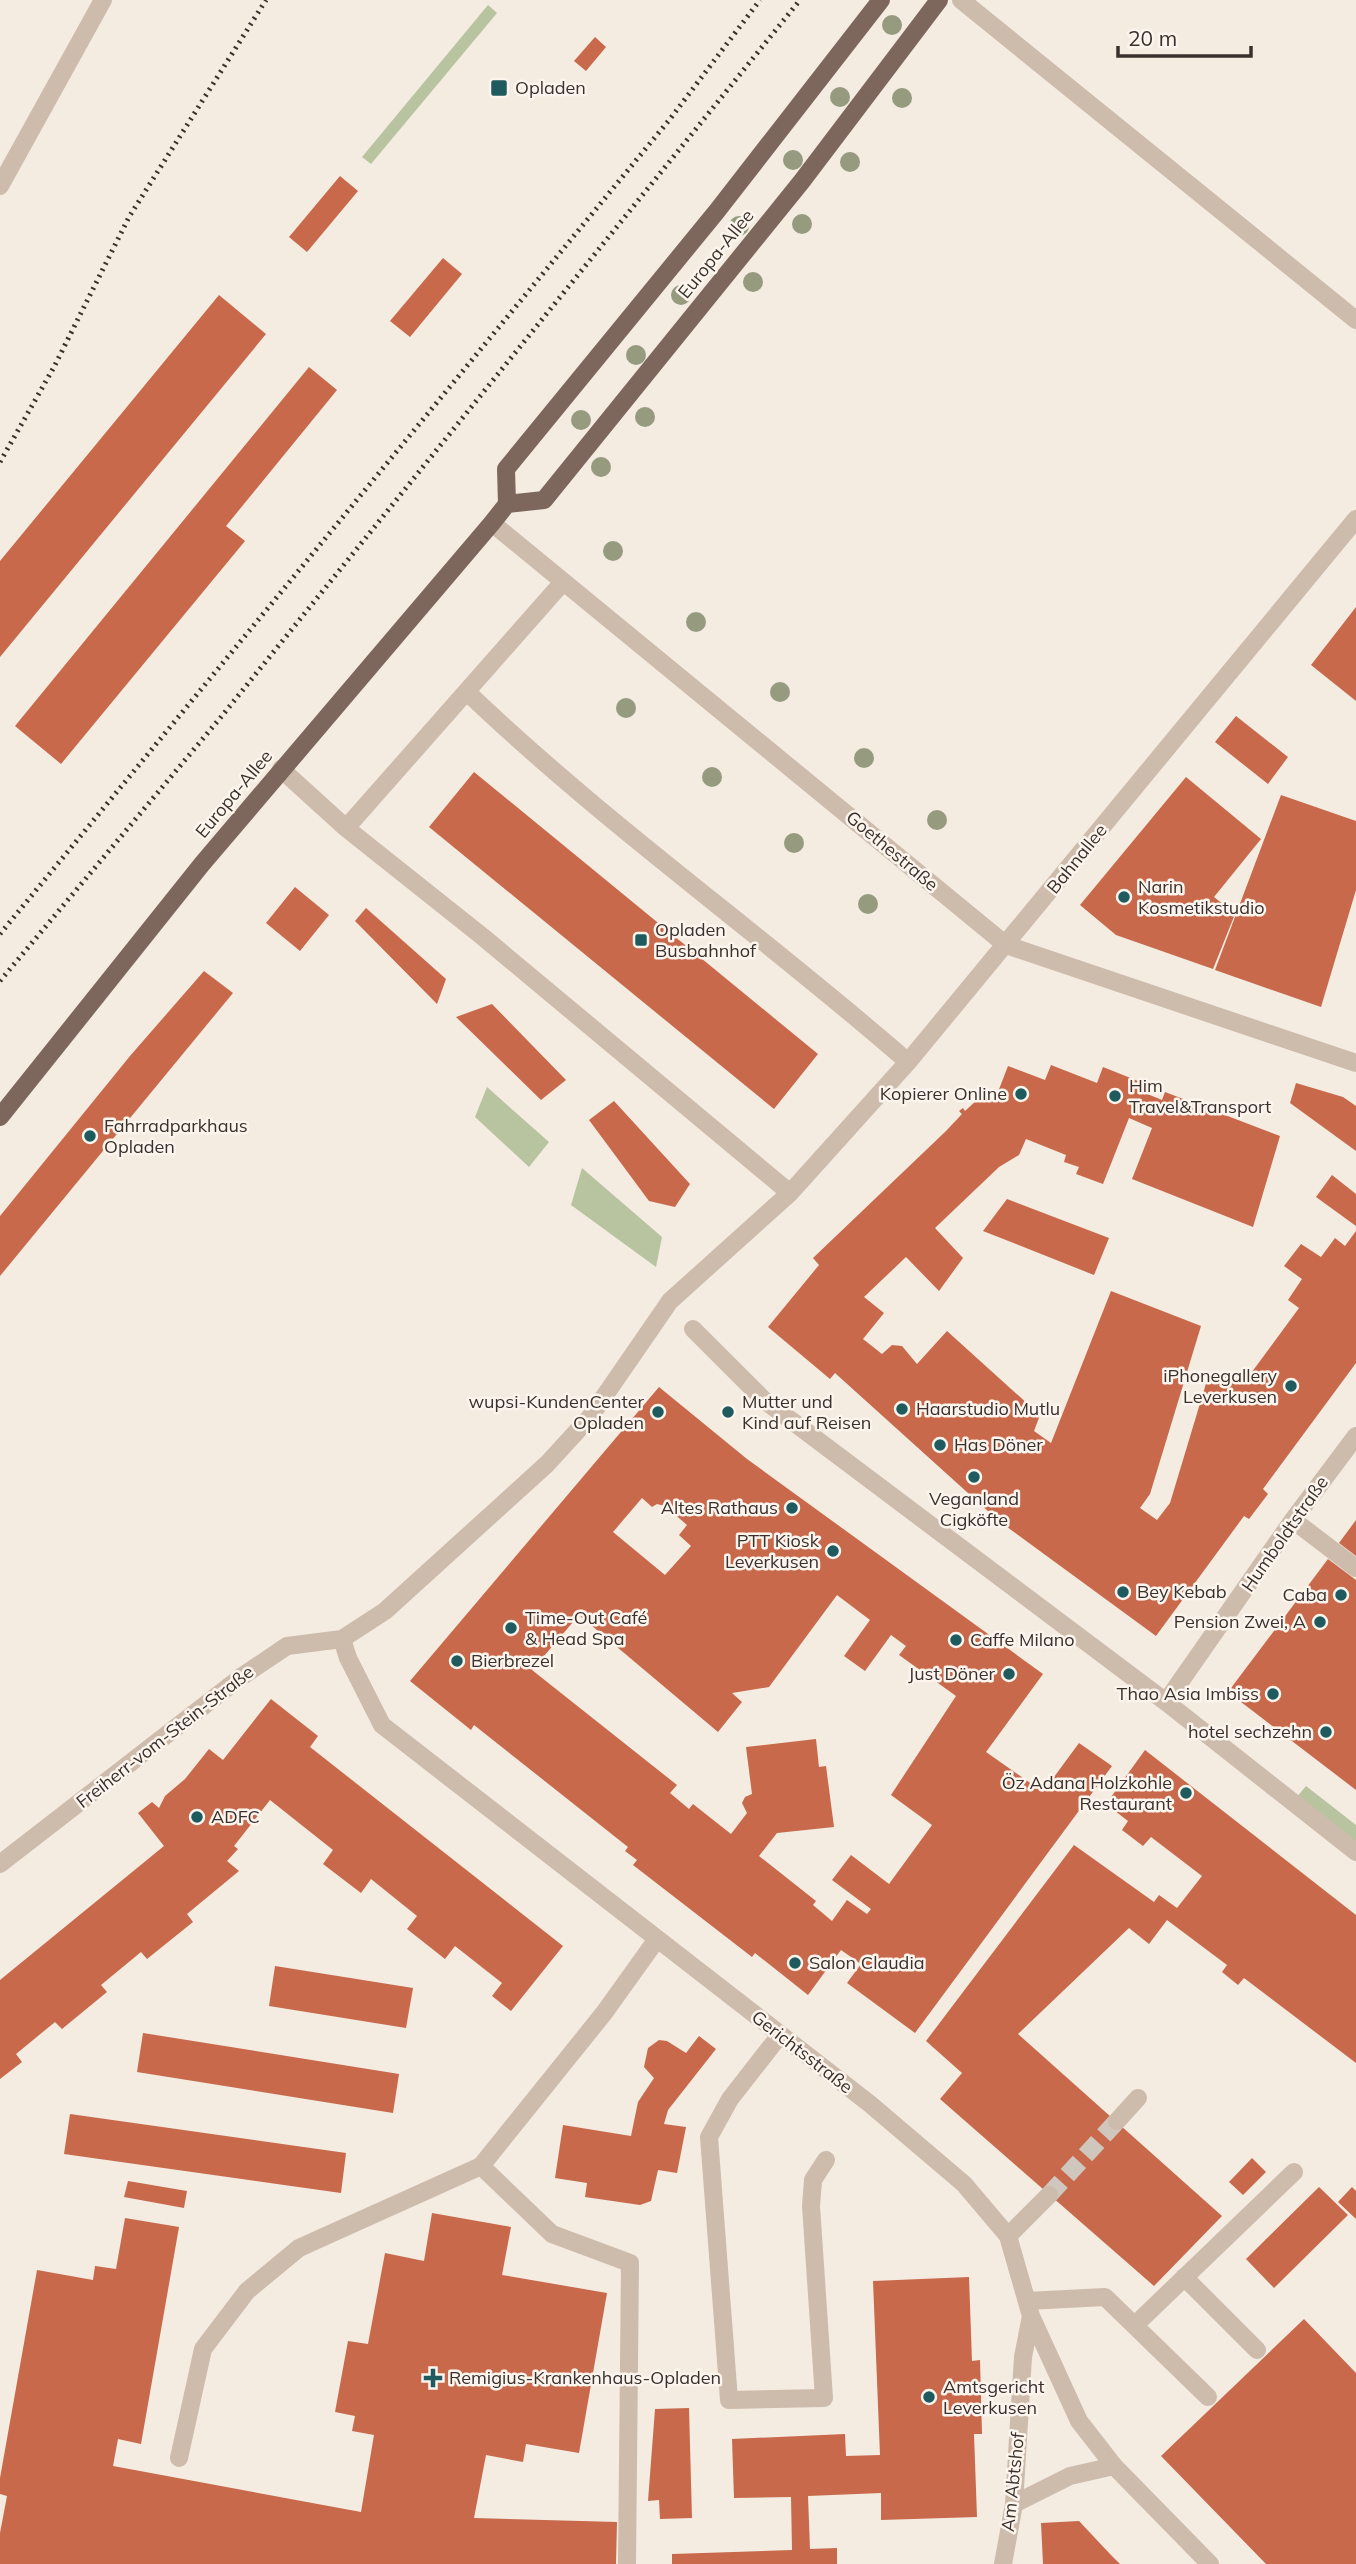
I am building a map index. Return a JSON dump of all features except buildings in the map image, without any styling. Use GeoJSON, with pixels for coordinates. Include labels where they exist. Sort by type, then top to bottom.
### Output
{"type":"FeatureCollection","features":[{"type":"Feature","properties":{"kind":"main road","name":"Europa-Allee"},"geometry":{"type":"LineString","coordinates":[[0,1117],[281,769],[507,504],[506,469],[717,211],[881,0]]}},
{"type":"Feature","properties":{"kind":"main road","name":"Europa-Allee"},"geometry":{"type":"LineString","coordinates":[[507,504],[544,500],[802,181],[939,0]]}},
{"type":"Feature","properties":{"kind":"street"},"geometry":{"type":"LineString","coordinates":[[0,186],[103,0]]}},
{"type":"Feature","properties":{"kind":"street"},"geometry":{"type":"LineString","coordinates":[[961,0],[1356,320]]}},
{"type":"Feature","properties":{"kind":"street","name":"Bahnallee"},"geometry":{"type":"LineString","coordinates":[[342,1639],[386,1611],[547,1464],[590,1417],[670,1301],[790,1193],[908,1062],[1356,519]]}},
{"type":"Feature","properties":{"kind":"street","name":"Goethestraße"},"geometry":{"type":"LineString","coordinates":[[492,523],[1006,945],[1356,1063]]}},
{"type":"Feature","properties":{"kind":"street"},"geometry":{"type":"LineString","coordinates":[[346,828],[563,582]]}},
{"type":"Feature","properties":{"kind":"street"},"geometry":{"type":"LineString","coordinates":[[467,692],[519,742],[842,1004],[908,1062]]}},
{"type":"Feature","properties":{"kind":"street"},"geometry":{"type":"LineString","coordinates":[[281,769],[346,828],[483,937],[790,1193]]}},
{"type":"Feature","properties":{"kind":"street"},"geometry":{"type":"LineString","coordinates":[[693,1329],[764,1400],[1166,1702],[1356,1852]]}},
{"type":"Feature","properties":{"kind":"street","name":"Humboldtstraße"},"geometry":{"type":"LineString","coordinates":[[1166,1702],[1293,1520],[1356,1436]]}},
{"type":"Feature","properties":{"kind":"street"},"geometry":{"type":"LineString","coordinates":[[1293,1520],[1356,1568]]}},
{"type":"Feature","properties":{"kind":"street","name":"Gerichtsstraße"},"geometry":{"type":"LineString","coordinates":[[342,1639],[348,1658],[382,1725],[870,2104],[964,2184],[1008,2236],[1029,2309],[1079,2421],[1114,2466],[1210,2564]]}},
{"type":"Feature","properties":{"kind":"street","name":"Freiherr-vom-Stein-Straße"},"geometry":{"type":"LineString","coordinates":[[0,1864],[241,1677],[287,1646],[342,1639]]}},
{"type":"Feature","properties":{"kind":"street"},"geometry":{"type":"LineString","coordinates":[[179,2458],[203,2349],[247,2291],[299,2248],[481,2166],[604,2013],[657,1939]]}},
{"type":"Feature","properties":{"kind":"street"},"geometry":{"type":"LineString","coordinates":[[780,2035],[730,2099],[709,2137],[729,2400],[824,2398],[811,2206],[813,2180],[826,2160]]}},
{"type":"Feature","properties":{"kind":"street"},"geometry":{"type":"LineString","coordinates":[[1117,2120],[1138,2098]]}},
{"type":"Feature","properties":{"kind":"street"},"geometry":{"type":"LineString","coordinates":[[481,2166],[552,2234],[630,2263],[627,2564]]}},
{"type":"Feature","properties":{"kind":"street"},"geometry":{"type":"LineString","coordinates":[[1135,2325],[1294,2172]]}},
{"type":"Feature","properties":{"kind":"street"},"geometry":{"type":"LineString","coordinates":[[1008,2236],[1049,2195]]}},
{"type":"Feature","properties":{"kind":"street"},"geometry":{"type":"LineString","coordinates":[[1184,2277],[1257,2350]]}},
{"type":"Feature","properties":{"kind":"street"},"geometry":{"type":"LineString","coordinates":[[1029,2309],[1105,2297],[1208,2397]]}},
{"type":"Feature","properties":{"kind":"street","name":"Am Abtshof"},"geometry":{"type":"LineString","coordinates":[[1003,2564],[1014,2504],[1023,2357],[1029,2309]]}},
{"type":"Feature","properties":{"kind":"street"},"geometry":{"type":"LineString","coordinates":[[1014,2504],[1070,2476],[1114,2466]]}},
{"type":"Feature","properties":{"kind":"green space"},"geometry":{"type":"Polygon","coordinates":[[[488,5],[497,13],[371,164],[362,157],[488,5]]]}},
{"type":"Feature","properties":{"kind":"green space"},"geometry":{"type":"Polygon","coordinates":[[[487,1087],[549,1142],[529,1167],[475,1117],[487,1087]]]}},
{"type":"Feature","properties":{"kind":"green space"},"geometry":{"type":"Polygon","coordinates":[[[582,1168],[662,1237],[656,1267],[571,1205],[582,1168]]]}},
{"type":"Feature","properties":{"kind":"green space"},"geometry":{"type":"Polygon","coordinates":[[[1306,1786],[1356,1825],[1356,1854],[1291,1804],[1306,1786]]]}},
{"type":"Feature","properties":{"kind":"tunnel"},"geometry":{"type":"LineString","coordinates":[[1049,2195],[1117,2121]]}},
{"type":"Feature","properties":{"kind":"railway"},"geometry":{"type":"LineString","coordinates":[[0,462],[54,367],[129,217],[266,0]]}},
{"type":"Feature","properties":{"kind":"railway"},"geometry":{"type":"LineString","coordinates":[[0,934],[670,119],[760,0]]}},
{"type":"Feature","properties":{"kind":"railway"},"geometry":{"type":"LineString","coordinates":[[0,981],[221,717],[800,0]]}},
{"type":"Feature","properties":{"kind":"place","name":"Opladen"},"geometry":{"type":"Point","coordinates":[499,88]}},
{"type":"Feature","properties":{"kind":"place","name":"Narin Kosmetikstudio"},"geometry":{"type":"Point","coordinates":[1124,897]}},
{"type":"Feature","properties":{"kind":"place","name":"Opladen Busbahnhof"},"geometry":{"type":"Point","coordinates":[641,940]}},
{"type":"Feature","properties":{"kind":"place","name":"Kopierer Online"},"geometry":{"type":"Point","coordinates":[1021,1094]}},
{"type":"Feature","properties":{"kind":"place","name":"Him Travel&Transport"},"geometry":{"type":"Point","coordinates":[1115,1096]}},
{"type":"Feature","properties":{"kind":"place","name":"Fahrradparkhaus Opladen"},"geometry":{"type":"Point","coordinates":[90,1136]}},
{"type":"Feature","properties":{"kind":"place","name":"iPhonegallery Leverkusen"},"geometry":{"type":"Point","coordinates":[1291,1386]}},
{"type":"Feature","properties":{"kind":"place","name":"Haarstudio Mutlu"},"geometry":{"type":"Point","coordinates":[902,1409]}},
{"type":"Feature","properties":{"kind":"place","name":"wupsi-KundenCenter Opladen"},"geometry":{"type":"Point","coordinates":[658,1412]}},
{"type":"Feature","properties":{"kind":"place","name":"Mutter und Kind auf Reisen"},"geometry":{"type":"Point","coordinates":[728,1412]}},
{"type":"Feature","properties":{"kind":"place","name":"Has Döner"},"geometry":{"type":"Point","coordinates":[940,1445]}},
{"type":"Feature","properties":{"kind":"place","name":"Veganland Cigköfte"},"geometry":{"type":"Point","coordinates":[974,1477]}},
{"type":"Feature","properties":{"kind":"place","name":"Altes Rathaus"},"geometry":{"type":"Point","coordinates":[792,1508]}},
{"type":"Feature","properties":{"kind":"place","name":"PTT Kiosk Leverkusen"},"geometry":{"type":"Point","coordinates":[833,1551]}},
{"type":"Feature","properties":{"kind":"place","name":"Bey Kebab"},"geometry":{"type":"Point","coordinates":[1123,1592]}},
{"type":"Feature","properties":{"kind":"place","name":"Caba"},"geometry":{"type":"Point","coordinates":[1341,1595]}},
{"type":"Feature","properties":{"kind":"place","name":"Pension Zwei, A"},"geometry":{"type":"Point","coordinates":[1320,1622]}},
{"type":"Feature","properties":{"kind":"place","name":"Time-Out Café & Head Spa"},"geometry":{"type":"Point","coordinates":[511,1628]}},
{"type":"Feature","properties":{"kind":"place","name":"Caffe Milano"},"geometry":{"type":"Point","coordinates":[956,1640]}},
{"type":"Feature","properties":{"kind":"place","name":"Bierbrezel"},"geometry":{"type":"Point","coordinates":[457,1661]}},
{"type":"Feature","properties":{"kind":"place","name":"Just Döner"},"geometry":{"type":"Point","coordinates":[1009,1674]}},
{"type":"Feature","properties":{"kind":"place","name":"Thao Asia Imbiss"},"geometry":{"type":"Point","coordinates":[1273,1694]}},
{"type":"Feature","properties":{"kind":"place","name":"hotel sechzehn"},"geometry":{"type":"Point","coordinates":[1326,1732]}},
{"type":"Feature","properties":{"kind":"place","name":"Öz Adana Holzkohle Restaurant"},"geometry":{"type":"Point","coordinates":[1186,1793]}},
{"type":"Feature","properties":{"kind":"place","name":"ADFC"},"geometry":{"type":"Point","coordinates":[197,1817]}},
{"type":"Feature","properties":{"kind":"place","name":"Salon Claudia"},"geometry":{"type":"Point","coordinates":[795,1963]}},
{"type":"Feature","properties":{"kind":"place","name":"Remigius-Krankenhaus-Opladen"},"geometry":{"type":"Point","coordinates":[433,2378]}},
{"type":"Feature","properties":{"kind":"place","name":"Amtsgericht Leverkusen"},"geometry":{"type":"Point","coordinates":[929,2397]}}]}
